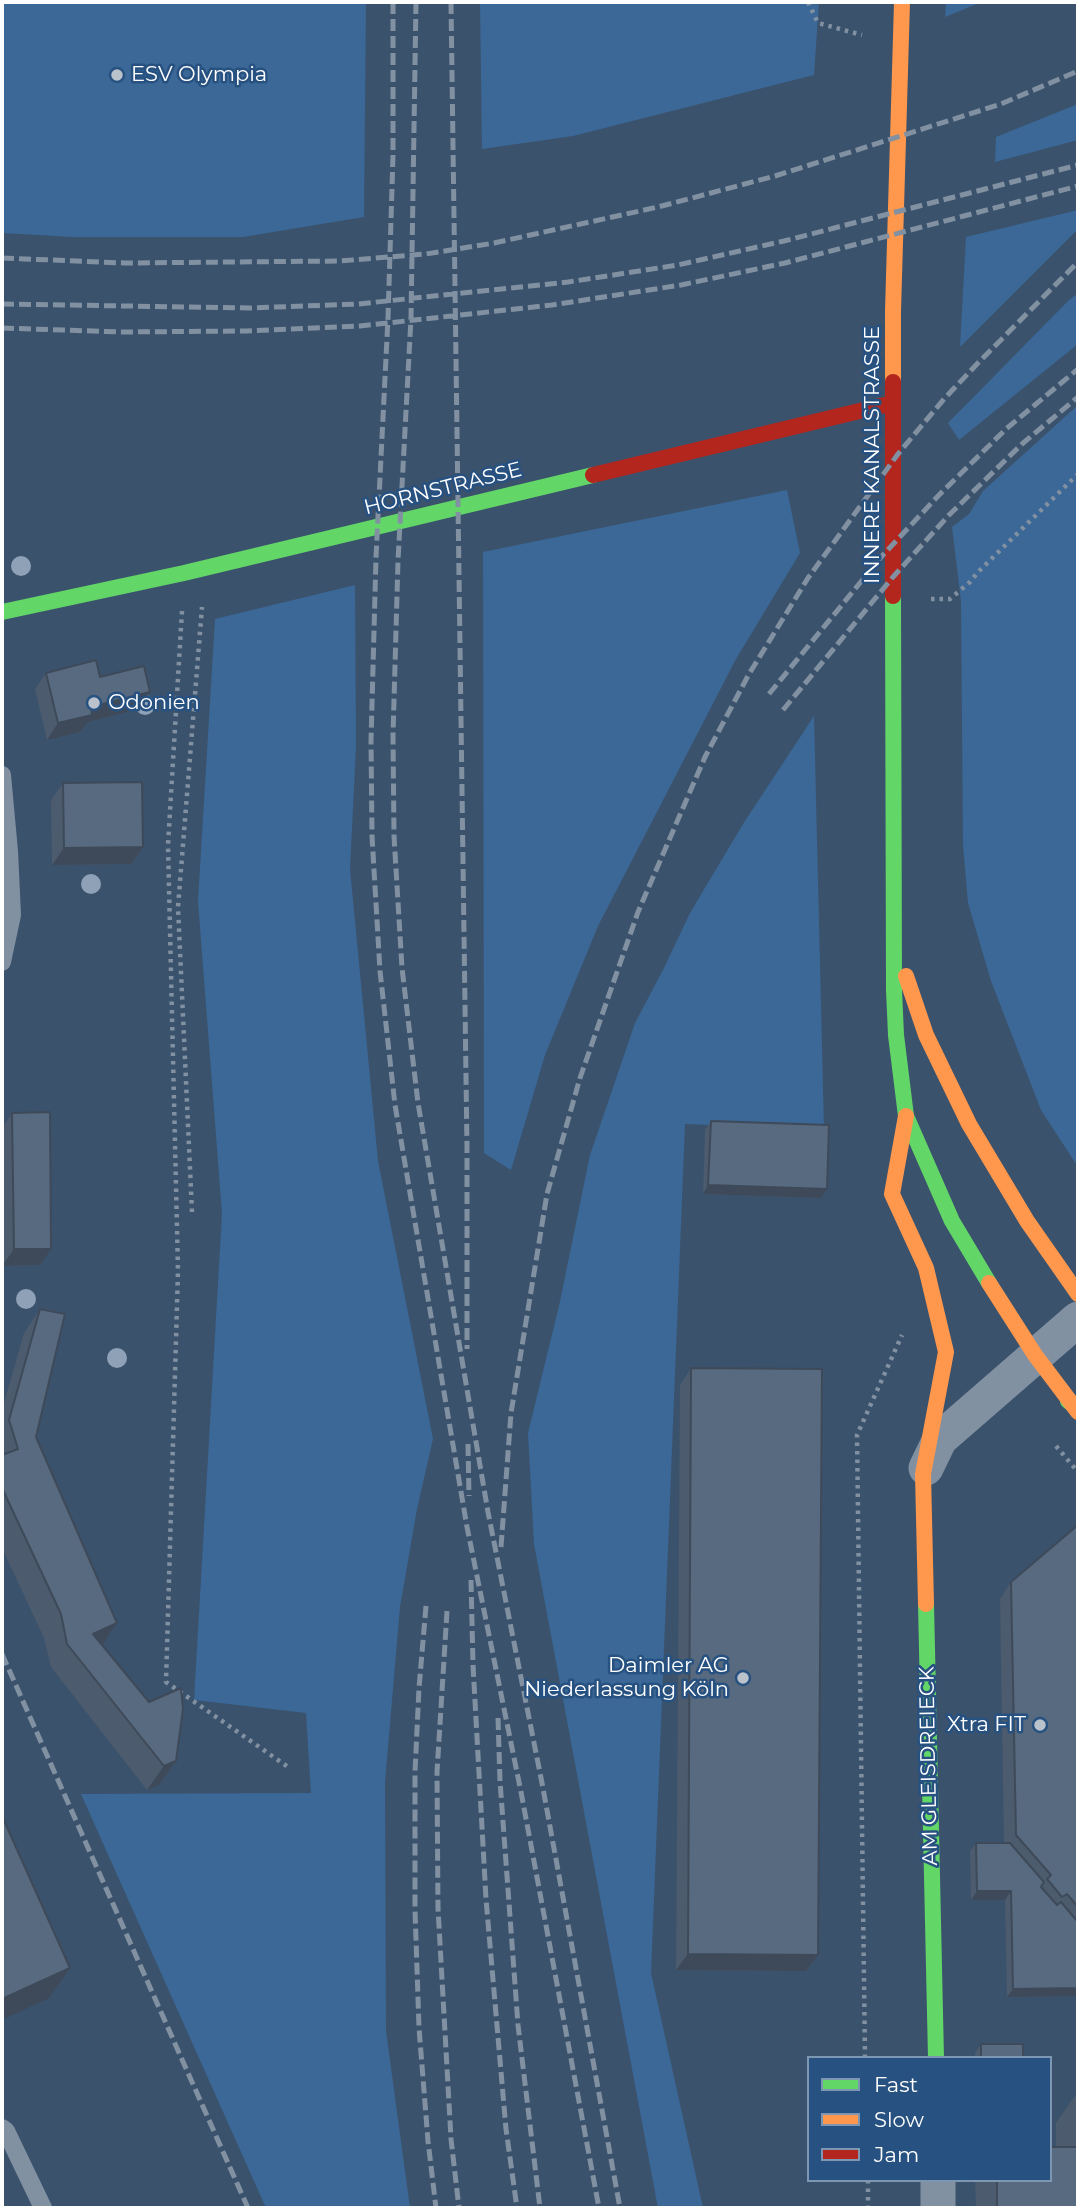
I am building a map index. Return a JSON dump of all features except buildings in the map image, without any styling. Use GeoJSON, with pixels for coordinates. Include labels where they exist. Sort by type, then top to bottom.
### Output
{"type":"FeatureCollection","features":[{"type":"Feature","properties":{"kind":"main road","name":"INNERE KANALSTRASSE"},"geometry":{"type":"LineString","coordinates":[[902,2],[893,311],[896,1035],[906,1116],[952,1221],[1035,1355],[1075,1407]]}},
{"type":"Feature","properties":{"kind":"main road","name":"HORNSTRASSE"},"geometry":{"type":"LineString","coordinates":[[2,612],[184,573],[893,403]]}},
{"type":"Feature","properties":{"kind":"main road","name":"INNERE KANALSTRASSE"},"geometry":{"type":"LineString","coordinates":[[895,908],[903,967],[926,1035],[976,1135],[1027,1221],[1078,1294]]}},
{"type":"Feature","properties":{"kind":"main road","name":"AM GLEISDREIECK"},"geometry":{"type":"LineString","coordinates":[[906,1116],[892,1194],[926,1268],[946,1352],[923,1474],[936,2056]]}},
{"type":"Feature","properties":{"kind":"street","name":"AM GLEISDREIECK"},"geometry":{"type":"LineString","coordinates":[[923,1474],[940,1439],[1078,1319]]}},
{"type":"Feature","properties":{"kind":"street"},"geometry":{"type":"LineString","coordinates":[[938,2182],[938,2208]]}},
{"type":"Feature","properties":{"kind":"lane"},"geometry":{"type":"LineString","coordinates":[[2,775],[12,915],[2,962]]}},
{"type":"Feature","properties":{"kind":"lane"},"geometry":{"type":"LineString","coordinates":[[2,2127],[43,2208]]}},
{"type":"Feature","properties":{"kind":"path"},"geometry":{"type":"LineString","coordinates":[[808,2],[818,23],[900,45]]}},
{"type":"Feature","properties":{"kind":"path"},"geometry":{"type":"LineString","coordinates":[[894,599],[950,599],[1078,474]]}},
{"type":"Feature","properties":{"kind":"path"},"geometry":{"type":"LineString","coordinates":[[192,1212],[178,907],[205,568]]}},
{"type":"Feature","properties":{"kind":"path"},"geometry":{"type":"LineString","coordinates":[[184,573],[168,845],[178,1271],[166,1682],[288,1767]]}},
{"type":"Feature","properties":{"kind":"path"},"geometry":{"type":"LineString","coordinates":[[865,2056],[857,1435],[901,1335]]}},
{"type":"Feature","properties":{"kind":"path"},"geometry":{"type":"LineString","coordinates":[[868,2182],[868,2208]]}},
{"type":"Feature","properties":{"kind":"shaded area"},"geometry":{"type":"Polygon","coordinates":[[[2,2],[366,2],[364,217],[243,237],[73,237],[2,233],[2,2]]]}},
{"type":"Feature","properties":{"kind":"shaded area"},"geometry":{"type":"Polygon","coordinates":[[[480,2],[819,2],[814,75],[573,136],[482,149],[480,2]]]}},
{"type":"Feature","properties":{"kind":"shaded area"},"geometry":{"type":"Polygon","coordinates":[[[946,2],[982,2],[945,17],[946,2]]]}},
{"type":"Feature","properties":{"kind":"shaded area"},"geometry":{"type":"Polygon","coordinates":[[[1078,104],[1078,140],[995,162],[996,137],[1078,104]]]}},
{"type":"Feature","properties":{"kind":"shaded area"},"geometry":{"type":"Polygon","coordinates":[[[1078,210],[1078,229],[960,347],[966,237],[1078,210]]]}},
{"type":"Feature","properties":{"kind":"shaded area"},"geometry":{"type":"Polygon","coordinates":[[[1078,293],[1078,344],[959,440],[948,423],[1078,293]]]}},
{"type":"Feature","properties":{"kind":"shaded area"},"geometry":{"type":"Polygon","coordinates":[[[1078,405],[1078,1167],[1041,1110],[991,981],[968,903],[963,845],[961,601],[952,527],[969,514],[983,491],[1078,405]]]}},
{"type":"Feature","properties":{"kind":"shaded area"},"geometry":{"type":"Polygon","coordinates":[[[787,490],[800,553],[736,659],[598,926],[545,1055],[511,1170],[484,1153],[483,552],[787,490]]]}},
{"type":"Feature","properties":{"kind":"shaded area"},"geometry":{"type":"Polygon","coordinates":[[[355,585],[356,746],[350,869],[378,1161],[433,1439],[417,1509],[400,1607],[385,1782],[386,2031],[410,2208],[266,2208],[81,1794],[311,1793],[306,1713],[194,1700],[222,1214],[198,901],[215,619],[355,585]]]}},
{"type":"Feature","properties":{"kind":"shaded area"},"geometry":{"type":"Polygon","coordinates":[[[814,716],[824,1129],[685,1124],[651,1973],[703,2208],[658,2208],[534,1544],[528,1433],[559,1306],[590,1155],[635,1023],[690,913],[743,824],[814,716]]]}},
{"type":"Feature","properties":{"kind":"railway"},"geometry":{"type":"LineString","coordinates":[[393,2],[393,155],[371,741],[372,836],[380,971],[395,1105],[467,1527],[521,1792],[599,2208]]}},
{"type":"Feature","properties":{"kind":"railway"},"geometry":{"type":"LineString","coordinates":[[416,2],[411,318],[398,561],[393,735],[394,836],[402,968],[418,1103],[488,1512],[542,1783],[620,2208]]}},
{"type":"Feature","properties":{"kind":"railway"},"geometry":{"type":"LineString","coordinates":[[451,2],[467,1148],[467,1349]]}},
{"type":"Feature","properties":{"kind":"railway"},"geometry":{"type":"LineString","coordinates":[[2,258],[125,263],[340,261],[426,254],[494,243],[658,207],[775,176],[1001,104],[1078,71]]}},
{"type":"Feature","properties":{"kind":"railway"},"geometry":{"type":"LineString","coordinates":[[2,304],[250,308],[358,304],[568,282],[678,265],[784,241],[1078,165]]}},
{"type":"Feature","properties":{"kind":"railway"},"geometry":{"type":"LineString","coordinates":[[2,328],[121,332],[246,331],[360,326],[552,305],[681,285],[785,263],[1078,186]]}},
{"type":"Feature","properties":{"kind":"railway"},"geometry":{"type":"LineString","coordinates":[[501,1547],[511,1413],[547,1194],[580,1078],[638,912],[705,757],[749,674],[808,578],[898,454],[944,399],[1078,262]]}},
{"type":"Feature","properties":{"kind":"railway"},"geometry":{"type":"LineString","coordinates":[[769,694],[882,556],[939,495],[1006,429],[1078,369]]}},
{"type":"Feature","properties":{"kind":"railway"},"geometry":{"type":"LineString","coordinates":[[783,710],[893,577],[949,515],[1022,444],[1078,397]]}},
{"type":"Feature","properties":{"kind":"railway"},"geometry":{"type":"LineString","coordinates":[[468,1444],[469,1496]]}},
{"type":"Feature","properties":{"kind":"railway"},"geometry":{"type":"LineString","coordinates":[[471,1580],[486,1899],[506,2129],[517,2208]]}},
{"type":"Feature","properties":{"kind":"railway"},"geometry":{"type":"LineString","coordinates":[[426,1606],[415,1772],[415,1910],[419,2028],[436,2208]]}},
{"type":"Feature","properties":{"kind":"railway"},"geometry":{"type":"LineString","coordinates":[[447,1611],[437,1772],[438,1908],[451,2139],[459,2208]]}},
{"type":"Feature","properties":{"kind":"railway"},"geometry":{"type":"LineString","coordinates":[[2,1654],[248,2208]]}},
{"type":"Feature","properties":{"kind":"railway"},"geometry":{"type":"LineString","coordinates":[[498,1718],[518,2025],[540,2208]]}},
{"type":"Feature","properties":{"kind":"traffic: fast"},"geometry":{"type":"LineString","coordinates":[[2,612],[184,573],[593,475]]}},
{"type":"Feature","properties":{"kind":"traffic: fast"},"geometry":{"type":"LineString","coordinates":[[893,596],[894,990],[896,1035],[906,1116],[952,1221],[989,1283]]}},
{"type":"Feature","properties":{"kind":"traffic: fast"},"geometry":{"type":"LineString","coordinates":[[1068,1401],[1078,1408]]}},
{"type":"Feature","properties":{"kind":"traffic: fast"},"geometry":{"type":"LineString","coordinates":[[926,1604],[936,2056]]}},
{"type":"Feature","properties":{"kind":"traffic: slow"},"geometry":{"type":"LineString","coordinates":[[893,382],[902,2]]}},
{"type":"Feature","properties":{"kind":"traffic: slow"},"geometry":{"type":"LineString","coordinates":[[906,976],[926,1035],[969,1124],[1027,1221],[1078,1294]]}},
{"type":"Feature","properties":{"kind":"traffic: slow"},"geometry":{"type":"LineString","coordinates":[[906,1116],[892,1194],[926,1268],[946,1352],[923,1474],[926,1604]]}},
{"type":"Feature","properties":{"kind":"traffic: slow"},"geometry":{"type":"LineString","coordinates":[[989,1283],[1035,1355],[1078,1412]]}},
{"type":"Feature","properties":{"kind":"traffic: jam"},"geometry":{"type":"LineString","coordinates":[[893,382],[893,596]]}},
{"type":"Feature","properties":{"kind":"traffic: jam"},"geometry":{"type":"LineString","coordinates":[[593,475],[893,403]]}},
{"type":"Feature","properties":{"kind":"place","name":"ESV Olympia"},"geometry":{"type":"Point","coordinates":[117,75]}},
{"type":"Feature","properties":{"kind":"place","name":"Odonien"},"geometry":{"type":"Point","coordinates":[94,703]}},
{"type":"Feature","properties":{"kind":"place","name":"Daimler AG Niederlassung Köln"},"geometry":{"type":"Point","coordinates":[743,1678]}},
{"type":"Feature","properties":{"kind":"place","name":"Xtra FIT"},"geometry":{"type":"Point","coordinates":[1040,1725]}}]}
